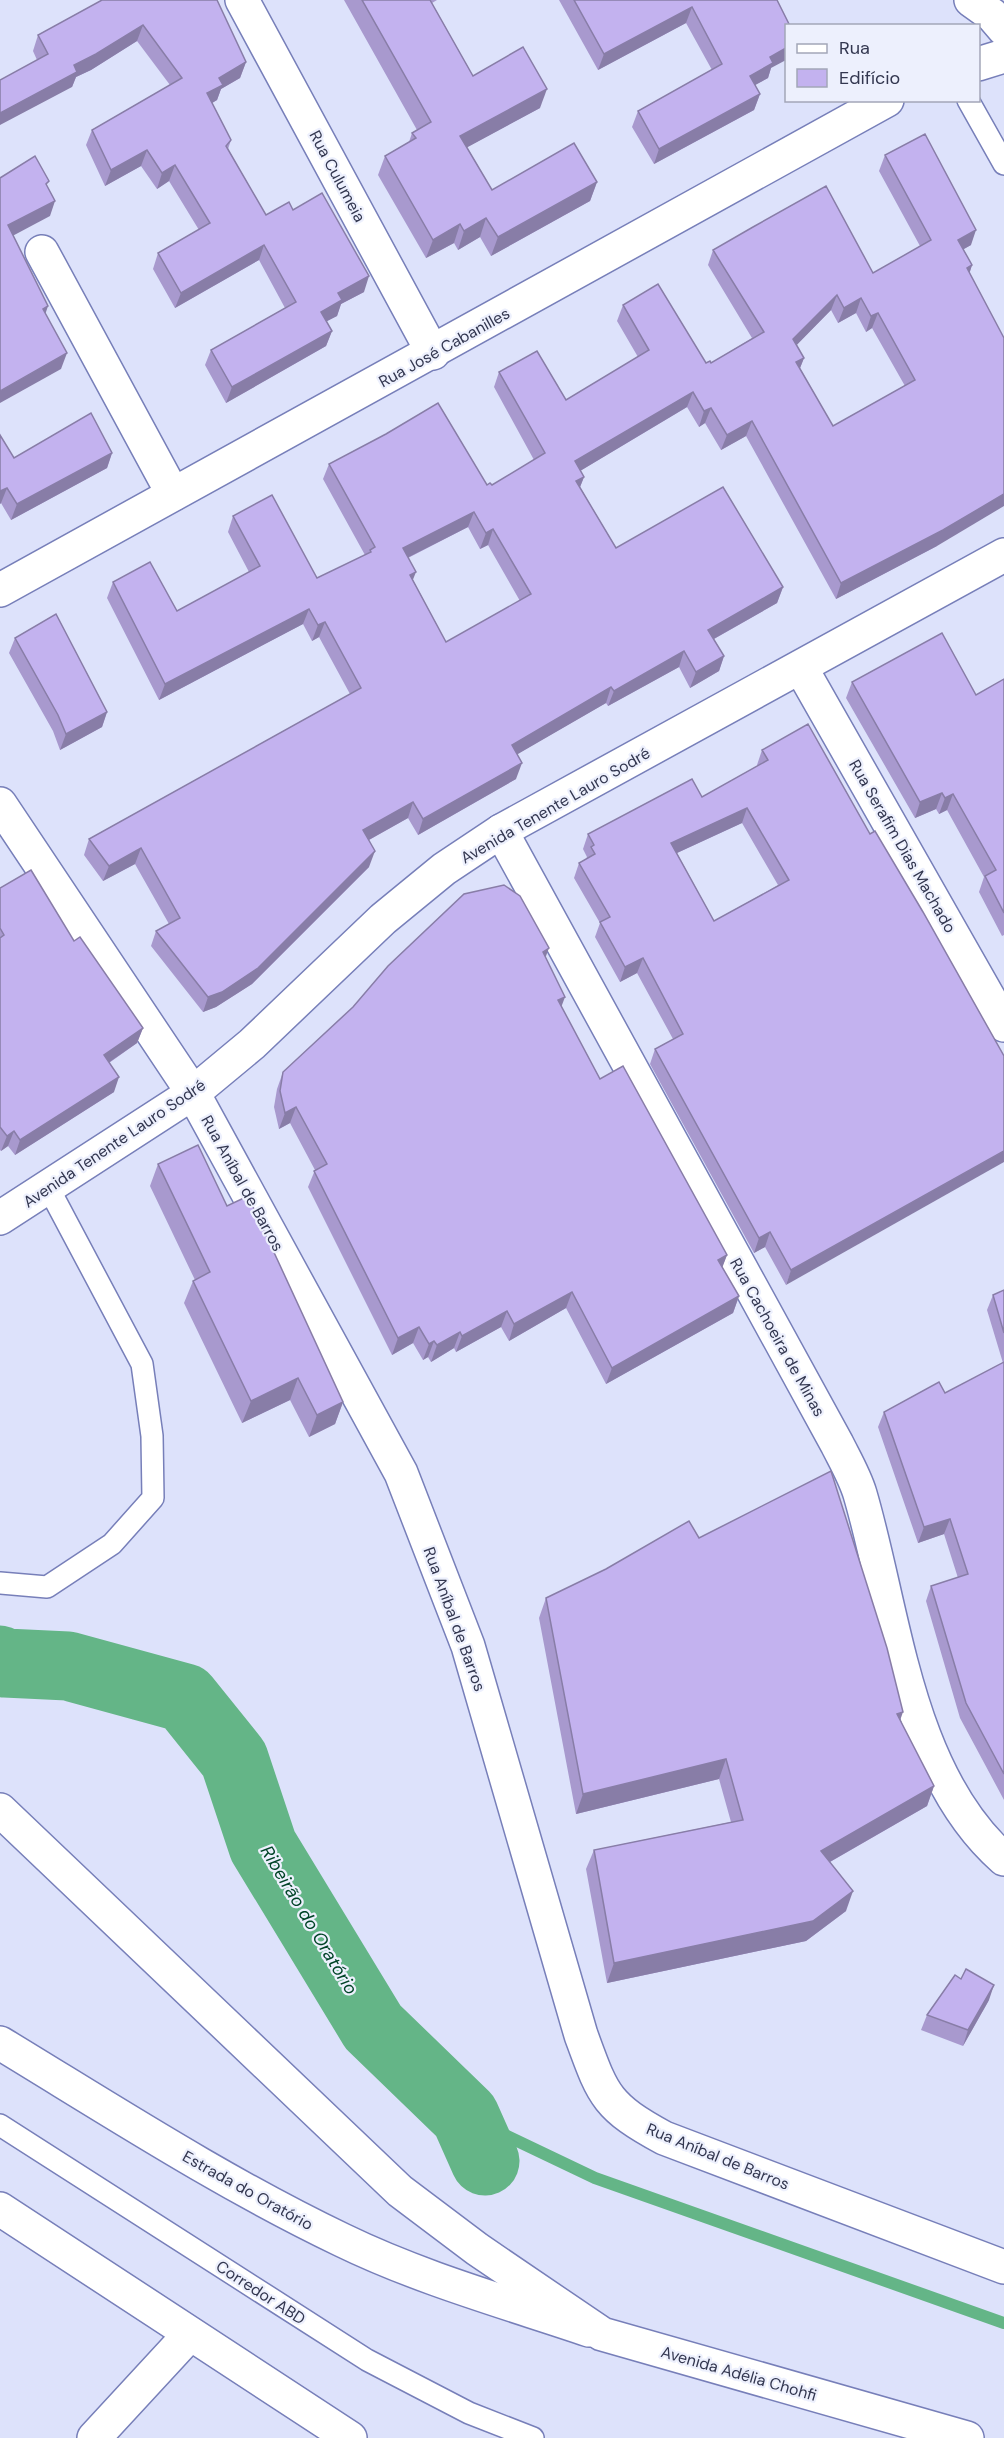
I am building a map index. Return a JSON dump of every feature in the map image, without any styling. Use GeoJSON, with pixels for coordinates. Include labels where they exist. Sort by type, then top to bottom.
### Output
{"type":"FeatureCollection","features":[{"type":"Feature","properties":{"kind":"main road","name":"Rua Culumeia"},"geometry":{"type":"LineString","coordinates":[[242,0],[433,353]]}},
{"type":"Feature","properties":{"kind":"main road"},"geometry":{"type":"LineString","coordinates":[[971,0],[992,15],[1004,28]]}},
{"type":"Feature","properties":{"kind":"main road"},"geometry":{"type":"LineString","coordinates":[[980,63],[1004,56]]}},
{"type":"Feature","properties":{"kind":"main road","name":"Rua José Cabanilles"},"geometry":{"type":"LineString","coordinates":[[0,590],[433,353],[883,102]]}},
{"type":"Feature","properties":{"kind":"main road"},"geometry":{"type":"LineString","coordinates":[[42,252],[173,494]]}},
{"type":"Feature","properties":{"kind":"main road","name":"Avenida Tenente Lauro Sodré"},"geometry":{"type":"LineString","coordinates":[[0,1218],[194,1093],[252,1044],[383,918],[444,869],[501,831],[1004,555]]}},
{"type":"Feature","properties":{"kind":"main road","name":"Rua Serafim Dias Machado"},"geometry":{"type":"LineString","coordinates":[[801,668],[991,971],[1004,1025]]}},
{"type":"Feature","properties":{"kind":"main road","name":"Rua Aníbal de Barros"},"geometry":{"type":"LineString","coordinates":[[0,804],[194,1093],[401,1473],[468,1646],[581,2035],[600,2085],[612,2104],[633,2121],[664,2138],[1004,2267]]}},
{"type":"Feature","properties":{"kind":"main road","name":"Rua Cachoeira de Minas"},"geometry":{"type":"LineString","coordinates":[[501,831],[837,1444],[859,1492],[921,1730],[942,1778],[960,1806],[984,1842],[1004,1859]]}},
{"type":"Feature","properties":{"kind":"main road"},"geometry":{"type":"LineString","coordinates":[[0,1810],[400,2191],[477,2249],[602,2334]]}},
{"type":"Feature","properties":{"kind":"main road","name":"Estrada do Oratório"},"geometry":{"type":"LineString","coordinates":[[0,2043],[216,2175],[343,2241],[450,2284],[512,2304]]}},
{"type":"Feature","properties":{"kind":"main road"},"geometry":{"type":"LineString","coordinates":[[0,2209],[350,2438]]}},
{"type":"Feature","properties":{"kind":"main road","name":"Avenida Adélia Chohfi"},"geometry":{"type":"LineString","coordinates":[[512,2304],[602,2334],[967,2438]]}},
{"type":"Feature","properties":{"kind":"main road"},"geometry":{"type":"LineString","coordinates":[[94,2438],[190,2334]]}},
{"type":"Feature","properties":{"kind":"lane"},"geometry":{"type":"LineString","coordinates":[[969,102],[1004,164]]}},
{"type":"Feature","properties":{"kind":"lane"},"geometry":{"type":"LineString","coordinates":[[0,1582],[47,1587],[112,1544],[153,1498],[152,1436],[142,1364],[48,1187]]}},
{"type":"Feature","properties":{"kind":"lane","name":"Corredor ABD"},"geometry":{"type":"LineString","coordinates":[[0,2125],[367,2360],[469,2414],[533,2438]]}},
{"type":"Feature","properties":{"kind":"building"},"geometry":{"type":"Polygon","coordinates":[[[102,0],[217,0],[246,62],[219,78],[223,85],[207,93],[231,140],[226,146],[266,215],[289,202],[293,210],[322,193],[369,276],[338,293],[342,300],[321,312],[332,331],[232,387],[211,350],[296,302],[264,245],[181,293],[158,253],[210,223],[175,165],[162,173],[147,150],[111,170],[92,130],[182,78],[143,25],[74,65],[77,72],[0,113],[0,80],[48,54],[38,35],[102,0]]]}},
{"type":"Feature","properties":{"kind":"building"},"geometry":{"type":"Polygon","coordinates":[[[362,0],[430,0],[473,76],[523,47],[547,89],[460,136],[492,190],[574,143],[597,182],[498,237],[486,218],[464,231],[460,224],[433,240],[385,156],[416,138],[412,133],[431,122],[362,0]]]}},
{"type":"Feature","properties":{"kind":"building"},"geometry":{"type":"Polygon","coordinates":[[[574,0],[777,0],[789,24],[785,24],[785,49],[770,57],[773,63],[750,76],[760,94],[659,149],[638,111],[722,64],[692,7],[604,54],[574,0]]]}},
{"type":"Feature","properties":{"kind":"building"},"geometry":{"type":"Polygon","coordinates":[[[925,134],[976,230],[958,240],[972,265],[967,268],[1004,338],[1004,494],[943,530],[841,583],[752,421],[727,435],[711,408],[704,411],[693,392],[575,461],[584,477],[576,481],[616,548],[723,487],[783,587],[708,630],[724,656],[696,672],[684,651],[614,691],[611,687],[512,745],[522,763],[423,819],[413,802],[363,830],[375,851],[258,968],[222,992],[208,997],[156,931],[180,918],[141,848],[109,866],[89,839],[361,688],[325,622],[318,625],[309,609],[165,684],[113,582],[150,562],[177,611],[260,566],[233,516],[272,495],[317,578],[371,552],[370,550],[375,547],[329,464],[438,403],[487,485],[490,483],[492,485],[545,453],[499,372],[537,351],[566,400],[649,350],[623,305],[658,284],[706,363],[710,361],[711,363],[764,332],[713,250],[826,186],[873,273],[931,240],[885,155],[925,134]],[[837,295],[793,339],[804,358],[796,362],[833,426],[915,380],[878,313],[871,316],[861,298],[844,308],[837,295]],[[474,512],[403,548],[416,572],[410,575],[446,642],[531,594],[493,529],[486,533],[474,512]]]}},
{"type":"Feature","properties":{"kind":"building"},"geometry":{"type":"Polygon","coordinates":[[[35,156],[49,181],[46,184],[55,201],[8,225],[48,306],[43,309],[67,353],[0,391],[0,178],[35,156]]]}},
{"type":"Feature","properties":{"kind":"building"},"geometry":{"type":"Polygon","coordinates":[[[91,413],[112,453],[17,504],[7,488],[0,491],[0,435],[14,458],[91,413]]]}},
{"type":"Feature","properties":{"kind":"building"},"geometry":{"type":"Polygon","coordinates":[[[56,614],[107,712],[66,734],[58,715],[15,638],[56,614]]]}},
{"type":"Feature","properties":{"kind":"building"},"geometry":{"type":"Polygon","coordinates":[[[942,633],[976,695],[1004,679],[1004,913],[985,876],[996,870],[953,794],[945,798],[942,793],[920,802],[852,682],[942,633]]]}},
{"type":"Feature","properties":{"kind":"building"},"geometry":{"type":"Polygon","coordinates":[[[808,724],[870,834],[875,831],[923,912],[1004,1056],[1004,1151],[791,1270],[770,1232],[759,1238],[655,1049],[683,1034],[643,958],[625,967],[600,922],[610,917],[579,863],[595,854],[591,847],[594,845],[588,834],[692,779],[702,797],[768,760],[762,750],[808,724]],[[747,808],[671,843],[714,921],[789,880],[747,808]]]}},
{"type":"Feature","properties":{"kind":"building"},"geometry":{"type":"Polygon","coordinates":[[[31,870],[74,941],[80,937],[143,1028],[104,1055],[119,1077],[20,1140],[14,1131],[7,1136],[0,1127],[0,938],[4,935],[0,928],[0,888],[31,870]]]}},
{"type":"Feature","properties":{"kind":"building"},"geometry":{"type":"Polygon","coordinates":[[[504,885],[520,896],[549,948],[543,952],[565,997],[558,1000],[600,1079],[623,1066],[727,1255],[718,1260],[739,1296],[612,1368],[572,1292],[514,1324],[507,1311],[462,1336],[460,1332],[437,1345],[434,1341],[429,1344],[419,1327],[398,1338],[314,1171],[327,1164],[296,1107],[285,1113],[280,1091],[283,1072],[353,1007],[388,966],[464,894],[504,885]]]}},
{"type":"Feature","properties":{"kind":"building"},"geometry":{"type":"Polygon","coordinates":[[[198,1145],[227,1206],[248,1196],[343,1402],[317,1415],[298,1378],[251,1401],[193,1281],[210,1272],[158,1164],[198,1145]]]}},
{"type":"Feature","properties":{"kind":"building"},"geometry":{"type":"Polygon","coordinates":[[[1004,1290],[1004,1333],[993,1295],[1004,1290]]]}},
{"type":"Feature","properties":{"kind":"building"},"geometry":{"type":"Polygon","coordinates":[[[1004,1362],[1004,1774],[966,1703],[931,1586],[968,1574],[950,1519],[924,1527],[884,1412],[939,1382],[945,1393],[1004,1362]]]}},
{"type":"Feature","properties":{"kind":"building"},"geometry":{"type":"Polygon","coordinates":[[[831,1471],[887,1648],[903,1712],[897,1714],[934,1786],[821,1851],[853,1891],[813,1921],[614,1963],[594,1850],[743,1820],[726,1759],[583,1794],[546,1598],[606,1569],[689,1521],[699,1538],[831,1471]]]}},
{"type":"Feature","properties":{"kind":"building"},"geometry":{"type":"Polygon","coordinates":[[[966,1969],[994,1985],[968,2030],[927,2015],[955,1975],[961,1979],[966,1969]]]}},
{"type":"Feature","properties":{"kind":"waterway","name":"Ribeirão do Oratório"},"geometry":{"type":"LineString","coordinates":[[0,1660],[5,1663],[68,1666],[185,1698],[234,1759],[263,1846],[373,2027],[465,2116],[485,2161]]}},
{"type":"Feature","properties":{"kind":"waterway"},"geometry":{"type":"LineString","coordinates":[[465,2116],[595,2178],[1004,2323]]}}]}
